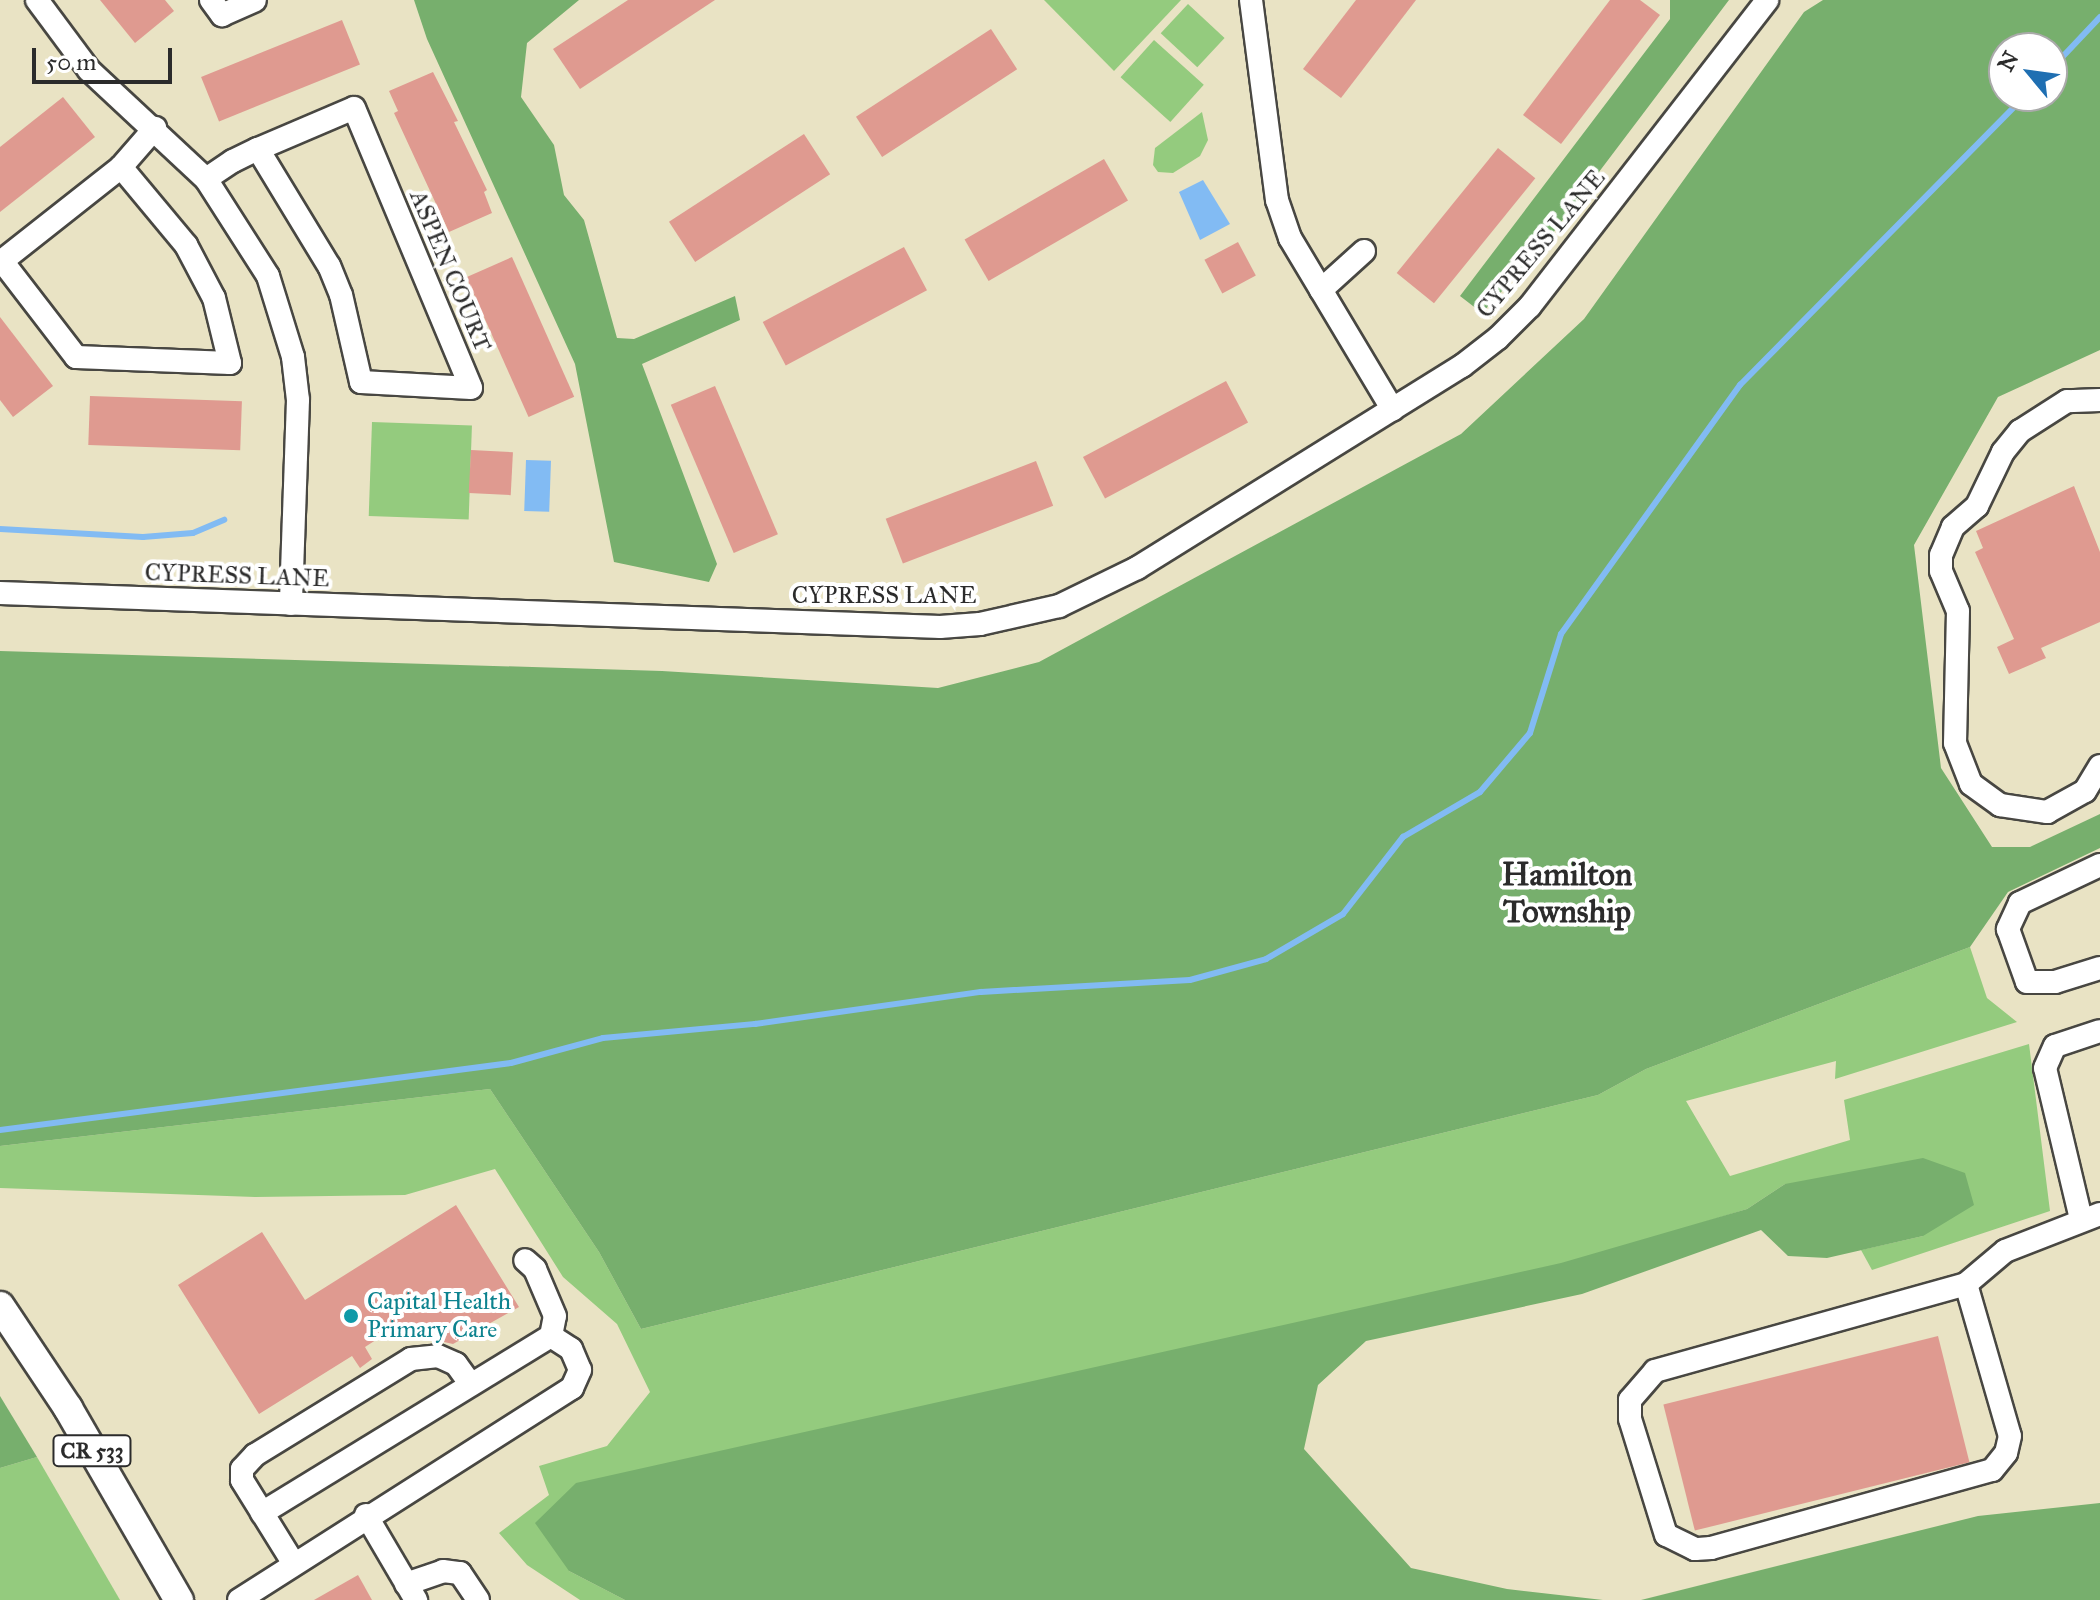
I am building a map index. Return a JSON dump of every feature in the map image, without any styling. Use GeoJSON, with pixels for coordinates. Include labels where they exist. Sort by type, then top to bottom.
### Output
{"type":"FeatureCollection","features":[{"type":"Feature","properties":{"kind":"main road","name":"CR 533"},"geometry":{"type":"LineString","coordinates":[[0,1306],[68,1408],[179,1600]]}},
{"type":"Feature","properties":{"kind":"street"},"geometry":{"type":"LineString","coordinates":[[37,0],[89,70],[155,128],[206,179],[268,276],[293,357],[298,448],[291,604]]}},
{"type":"Feature","properties":{"kind":"street"},"geometry":{"type":"LineString","coordinates":[[211,0],[222,15],[255,0]]}},
{"type":"Feature","properties":{"kind":"street"},"geometry":{"type":"LineString","coordinates":[[1251,0],[1277,200],[1290,238],[1393,410]]}},
{"type":"Feature","properties":{"kind":"street","name":"CYPRESS LANE"},"geometry":{"type":"LineString","coordinates":[[0,593],[980,624],[1059,606],[1102,588],[1462,366],[1530,306],[1767,0]]}},
{"type":"Feature","properties":{"kind":"street","name":"ASPEN COURT"},"geometry":{"type":"LineString","coordinates":[[206,179],[258,149],[354,108],[471,388],[361,382],[341,295],[329,266],[258,149]]}},
{"type":"Feature","properties":{"kind":"street"},"geometry":{"type":"LineString","coordinates":[[121,167],[165,216],[197,263],[214,298],[230,363],[76,357],[2,261],[121,167],[155,128]]}},
{"type":"Feature","properties":{"kind":"street"},"geometry":{"type":"LineString","coordinates":[[1321,290],[1364,251]]}},
{"type":"Feature","properties":{"kind":"street"},"geometry":{"type":"LineString","coordinates":[[2100,400],[2067,401],[2020,431],[2003,452],[1977,506],[1953,527],[1941,555],[1941,571],[1958,611],[1955,743],[1971,784],[2000,805],[2047,812],[2085,791],[2100,766]]}},
{"type":"Feature","properties":{"kind":"street"},"geometry":{"type":"LineString","coordinates":[[2100,865],[2020,903],[2008,929],[2027,982],[2055,982],[2100,968]]}},
{"type":"Feature","properties":{"kind":"street"},"geometry":{"type":"LineString","coordinates":[[1966,1284],[2008,1424],[2006,1453],[1992,1470],[1711,1548],[1695,1549],[1666,1535],[1630,1419],[1630,1400],[1639,1384],[1655,1371],[1966,1284],[2005,1251],[2091,1217],[2045,1068],[2055,1046],[2100,1031]]}},
{"type":"Feature","properties":{"kind":"street"},"geometry":{"type":"LineString","coordinates":[[262,1513],[551,1336],[555,1316],[547,1292],[525,1260]]}},
{"type":"Feature","properties":{"kind":"street"},"geometry":{"type":"LineString","coordinates":[[239,1600],[366,1515],[572,1388],[580,1370],[571,1349],[551,1336]]}},
{"type":"Feature","properties":{"kind":"street"},"geometry":{"type":"LineString","coordinates":[[294,1564],[242,1480],[242,1469],[255,1455],[411,1359],[438,1356],[456,1364],[470,1383]]}},
{"type":"Feature","properties":{"kind":"street"},"geometry":{"type":"LineString","coordinates":[[366,1515],[411,1592],[443,1571],[460,1573],[478,1600]]}},
{"type":"Feature","properties":{"kind":"green space"},"geometry":{"type":"Polygon","coordinates":[[[414,0],[579,0],[527,43],[521,97],[554,145],[564,195],[584,220],[617,338],[634,339],[735,296],[740,320],[642,364],[717,564],[709,582],[614,562],[575,364],[427,39],[414,0]]]}},
{"type":"Feature","properties":{"kind":"green space"},"geometry":{"type":"Polygon","coordinates":[[[1044,0],[1181,0],[1114,71],[1044,0]]]}},
{"type":"Feature","properties":{"kind":"green space"},"geometry":{"type":"Polygon","coordinates":[[[1670,0],[1729,0],[1543,246],[1482,313],[1460,296],[1670,19],[1670,0]]]}},
{"type":"Feature","properties":{"kind":"green space"},"geometry":{"type":"Polygon","coordinates":[[[1823,0],[2100,0],[2100,350],[1998,397],[1914,545],[1941,768],[1992,847],[2030,847],[2100,814],[2100,848],[2008,892],[1970,947],[1646,1069],[1598,1095],[641,1329],[599,1252],[490,1089],[0,1146],[0,651],[662,671],[938,688],[1039,662],[1461,434],[1584,319],[1804,12],[1823,0]]]}},
{"type":"Feature","properties":{"kind":"green space"},"geometry":{"type":"Polygon","coordinates":[[[1188,4],[1225,38],[1197,67],[1161,33],[1188,4]]]}},
{"type":"Feature","properties":{"kind":"green space"},"geometry":{"type":"Polygon","coordinates":[[[1154,40],[1204,85],[1170,122],[1121,77],[1154,40]]]}},
{"type":"Feature","properties":{"kind":"green space"},"geometry":{"type":"Polygon","coordinates":[[[1202,112],[1208,140],[1200,156],[1173,173],[1158,172],[1153,165],[1155,148],[1202,112]]]}},
{"type":"Feature","properties":{"kind":"green space"},"geometry":{"type":"Polygon","coordinates":[[[372,422],[472,425],[469,519],[369,516],[372,422]]]}},
{"type":"Feature","properties":{"kind":"green space"},"geometry":{"type":"Polygon","coordinates":[[[1970,947],[1987,998],[2017,1022],[1835,1079],[1836,1061],[1686,1101],[1730,1176],[1850,1140],[1844,1100],[2029,1044],[2050,1211],[1872,1270],[1861,1250],[1923,1236],[1785,1184],[1747,1209],[569,1571],[625,1600],[580,1600],[527,1565],[499,1533],[549,1495],[539,1466],[607,1446],[650,1392],[617,1324],[563,1277],[495,1169],[405,1195],[255,1197],[0,1188],[0,1146],[490,1089],[599,1252],[641,1329],[1598,1095],[1646,1069],[1970,947]]]}},
{"type":"Feature","properties":{"kind":"green space"},"geometry":{"type":"Polygon","coordinates":[[[1923,1158],[1965,1173],[1974,1205],[1923,1236],[1827,1258],[1788,1256],[1761,1230],[1582,1294],[1366,1341],[1318,1385],[1304,1449],[1411,1568],[1507,1589],[1603,1600],[625,1600],[569,1571],[535,1523],[576,1483],[1561,1263],[1747,1209],[1785,1184],[1923,1158]]]}},
{"type":"Feature","properties":{"kind":"green space"},"geometry":{"type":"Polygon","coordinates":[[[0,1396],[37,1457],[0,1468],[0,1396]]]}},
{"type":"Feature","properties":{"kind":"green space"},"geometry":{"type":"Polygon","coordinates":[[[37,1457],[120,1600],[0,1600],[0,1468],[37,1457]]]}},
{"type":"Feature","properties":{"kind":"green space"},"geometry":{"type":"Polygon","coordinates":[[[2100,1503],[2100,1600],[1641,1600],[1978,1516],[2100,1503]]]}},
{"type":"Feature","properties":{"kind":"water"},"geometry":{"type":"Polygon","coordinates":[[[1203,180],[1230,224],[1200,240],[1179,192],[1203,180]]]}},
{"type":"Feature","properties":{"kind":"water"},"geometry":{"type":"Polygon","coordinates":[[[526,460],[551,461],[549,512],[524,511],[526,460]]]}},
{"type":"Feature","properties":{"kind":"building"},"geometry":{"type":"Polygon","coordinates":[[[100,0],[165,0],[174,11],[135,43],[100,0]]]}},
{"type":"Feature","properties":{"kind":"building"},"geometry":{"type":"Polygon","coordinates":[[[628,0],[715,0],[580,89],[553,49],[628,0]]]}},
{"type":"Feature","properties":{"kind":"building"},"geometry":{"type":"Polygon","coordinates":[[[1356,0],[1416,0],[1341,98],[1303,69],[1356,0]]]}},
{"type":"Feature","properties":{"kind":"building"},"geometry":{"type":"Polygon","coordinates":[[[1610,0],[1640,0],[1660,15],[1561,144],[1523,115],[1610,0]]]}},
{"type":"Feature","properties":{"kind":"building"},"geometry":{"type":"Polygon","coordinates":[[[342,20],[360,65],[219,121],[201,77],[342,20]]]}},
{"type":"Feature","properties":{"kind":"building"},"geometry":{"type":"Polygon","coordinates":[[[991,29],[1017,69],[882,157],[856,117],[991,29]]]}},
{"type":"Feature","properties":{"kind":"building"},"geometry":{"type":"Polygon","coordinates":[[[433,72],[487,190],[484,192],[492,213],[449,232],[394,113],[398,111],[389,91],[433,72]]]}},
{"type":"Feature","properties":{"kind":"building"},"geometry":{"type":"Polygon","coordinates":[[[63,97],[95,137],[0,212],[0,147],[63,97]]]}},
{"type":"Feature","properties":{"kind":"building"},"geometry":{"type":"Polygon","coordinates":[[[804,134],[830,174],[695,262],[669,222],[804,134]]]}},
{"type":"Feature","properties":{"kind":"building"},"geometry":{"type":"Polygon","coordinates":[[[1498,148],[1535,178],[1434,303],[1397,273],[1498,148]]]}},
{"type":"Feature","properties":{"kind":"building"},"geometry":{"type":"Polygon","coordinates":[[[1104,159],[1128,201],[989,281],[965,240],[1104,159]]]}},
{"type":"Feature","properties":{"kind":"building"},"geometry":{"type":"Polygon","coordinates":[[[1238,242],[1256,276],[1222,293],[1204,260],[1238,242]]]}},
{"type":"Feature","properties":{"kind":"building"},"geometry":{"type":"Polygon","coordinates":[[[904,247],[927,290],[786,365],[763,322],[904,247]]]}},
{"type":"Feature","properties":{"kind":"building"},"geometry":{"type":"Polygon","coordinates":[[[512,257],[574,397],[529,417],[466,277],[512,257]]]}},
{"type":"Feature","properties":{"kind":"building"},"geometry":{"type":"Polygon","coordinates":[[[0,317],[53,386],[13,417],[0,400],[0,317]]]}},
{"type":"Feature","properties":{"kind":"building"},"geometry":{"type":"Polygon","coordinates":[[[1226,381],[1248,422],[1105,499],[1083,457],[1226,381]]]}},
{"type":"Feature","properties":{"kind":"building"},"geometry":{"type":"Polygon","coordinates":[[[715,386],[778,534],[734,553],[671,405],[715,386]]]}},
{"type":"Feature","properties":{"kind":"building"},"geometry":{"type":"Polygon","coordinates":[[[90,396],[242,401],[240,450],[88,445],[90,396]]]}},
{"type":"Feature","properties":{"kind":"building"},"geometry":{"type":"Polygon","coordinates":[[[471,450],[513,452],[511,495],[469,493],[471,450]]]}},
{"type":"Feature","properties":{"kind":"building"},"geometry":{"type":"Polygon","coordinates":[[[1036,461],[1053,506],[903,564],[886,519],[1036,461]]]}},
{"type":"Feature","properties":{"kind":"building"},"geometry":{"type":"Polygon","coordinates":[[[2074,486],[2100,552],[2100,622],[2041,648],[2046,658],[2009,674],[1997,647],[2014,639],[1975,552],[1983,548],[1976,531],[2074,486]]]}},
{"type":"Feature","properties":{"kind":"building","name":"Capital Health Primary Care"},"geometry":{"type":"Polygon","coordinates":[[[456,1205],[519,1307],[453,1344],[404,1333],[399,1325],[365,1347],[372,1359],[360,1368],[352,1356],[259,1414],[178,1285],[262,1232],[305,1300],[456,1205]]]}},
{"type":"Feature","properties":{"kind":"building"},"geometry":{"type":"Polygon","coordinates":[[[1938,1336],[1969,1462],[1695,1531],[1663,1404],[1938,1336]]]}},
{"type":"Feature","properties":{"kind":"building"},"geometry":{"type":"Polygon","coordinates":[[[358,1575],[372,1600],[314,1600],[358,1575]]]}},
{"type":"Feature","properties":{"kind":"waterway"},"geometry":{"type":"LineString","coordinates":[[2068,51],[2100,17]]}},
{"type":"Feature","properties":{"kind":"waterway"},"geometry":{"type":"LineString","coordinates":[[0,1130],[511,1063],[603,1038],[755,1024],[981,992],[1190,980],[1266,959],[1343,914],[1403,837],[1480,792],[1530,733],[1561,634],[1740,385],[2009,112]]}},
{"type":"Feature","properties":{"kind":"waterway"},"geometry":{"type":"LineString","coordinates":[[0,529],[143,537],[193,533],[224,520]]}},
{"type":"Feature","properties":{"kind":"place","name":"Capital Health Primary Care"},"geometry":{"type":"Point","coordinates":[351,1316]}},
{"type":"Feature","properties":{"kind":"district","name":"Hamilton Township"},"geometry":{"type":"Point","coordinates":[1567,894]}}]}
